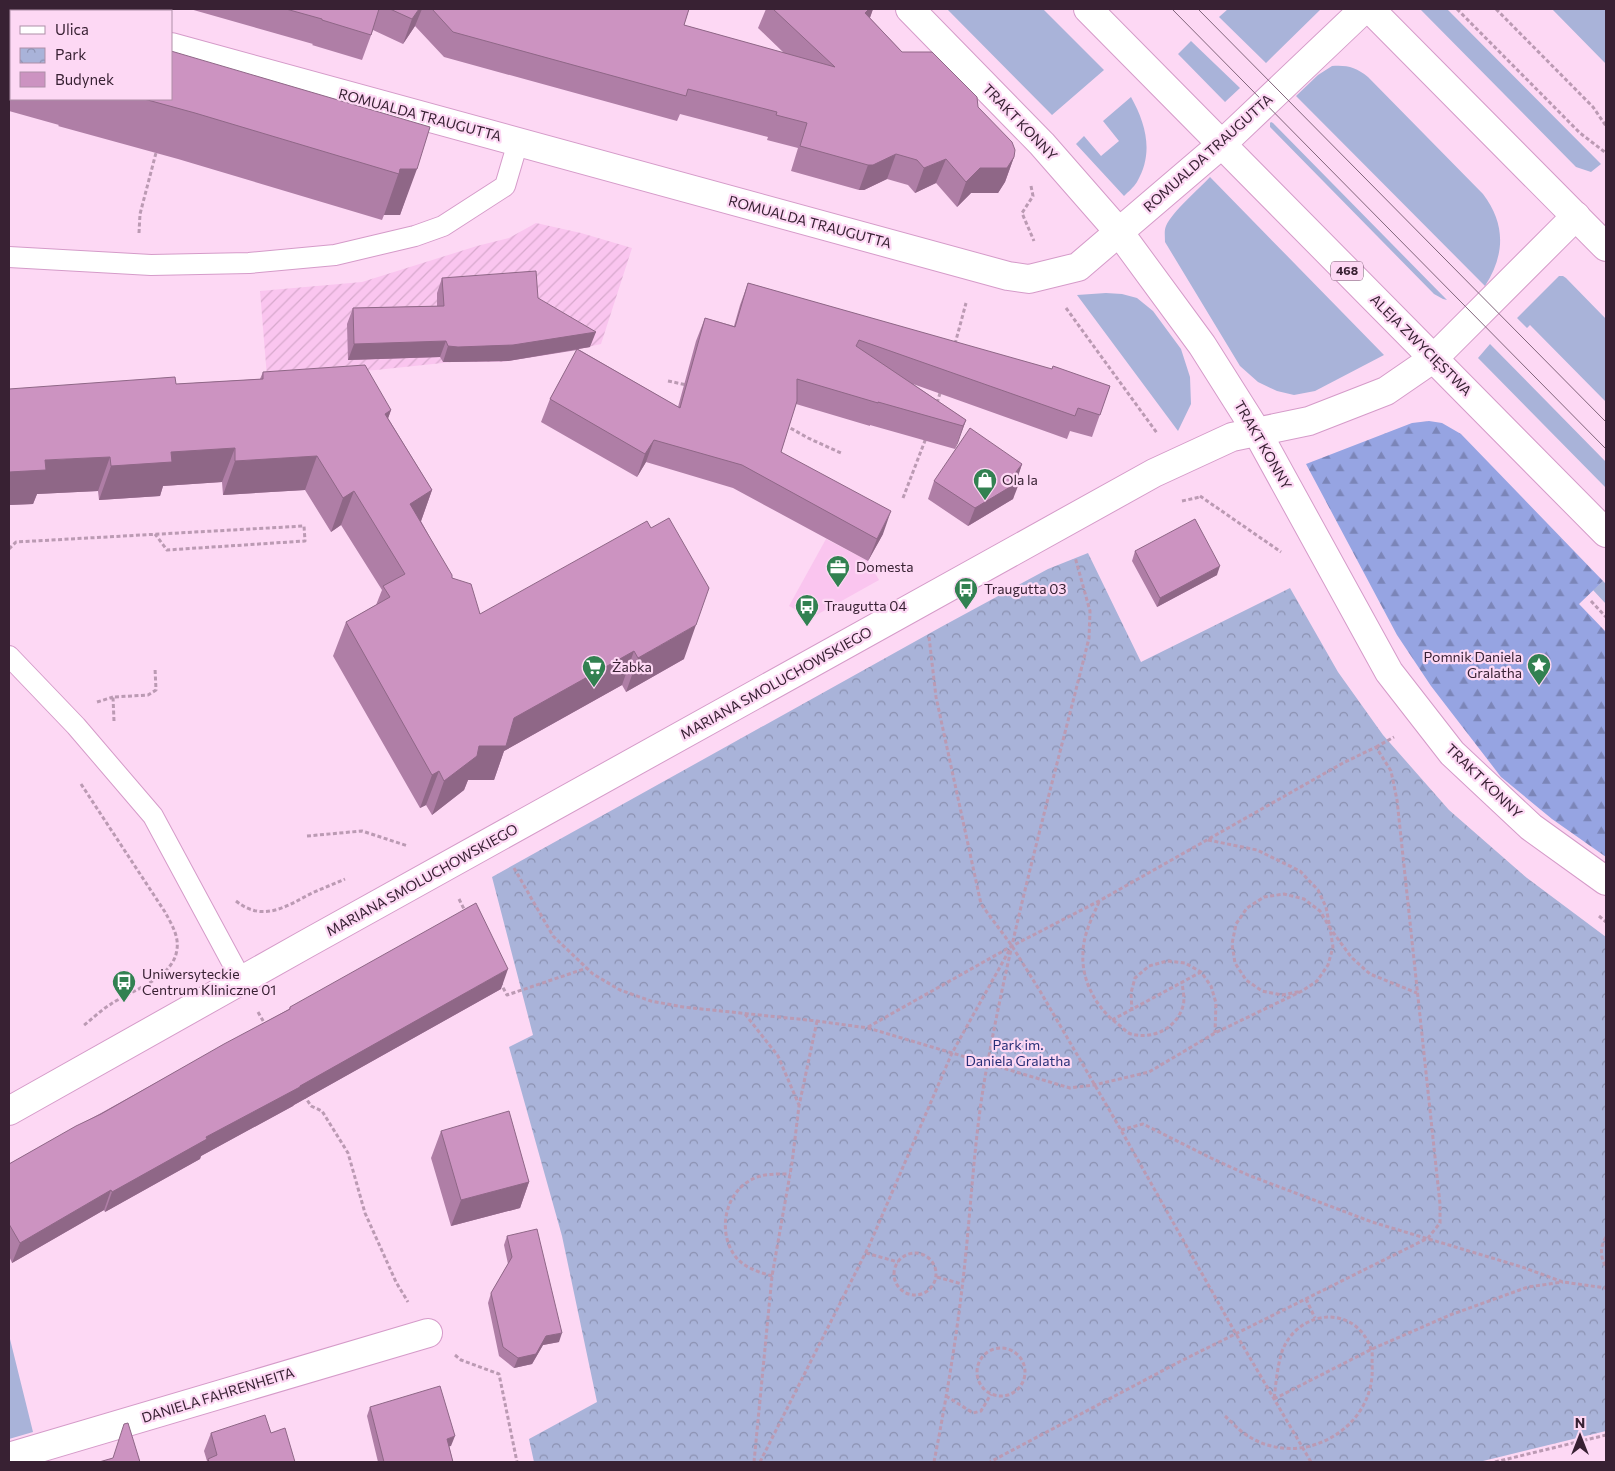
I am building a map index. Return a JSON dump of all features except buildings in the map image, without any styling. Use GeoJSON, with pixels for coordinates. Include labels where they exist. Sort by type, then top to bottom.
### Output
{"type":"FeatureCollection","features":[{"type":"Feature","properties":{"kind":"street","name":"TRAKT KONNY"},"geometry":{"type":"LineString","coordinates":[[910,9],[1042,144],[1119,232],[1202,345],[1257,432],[1388,672],[1452,753],[1531,827],[1606,881]]}},
{"type":"Feature","properties":{"kind":"street","name":"ALEJA ZWYCIĘSTWA"},"geometry":{"type":"LineString","coordinates":[[1088,9],[1606,533]]}},
{"type":"Feature","properties":{"kind":"street","name":"ROMUALDA TRAUGUTTA"},"geometry":{"type":"LineString","coordinates":[[172,47],[1008,276],[1029,279],[1078,268],[1222,144],[1364,9]]}},
{"type":"Feature","properties":{"kind":"street"},"geometry":{"type":"LineString","coordinates":[[1370,9],[1606,247]]}},
{"type":"Feature","properties":{"kind":"street","name":"MARIANA SMOLUCHOWSKIEGO"},"geometry":{"type":"LineString","coordinates":[[9,1111],[1154,473],[1232,437],[1309,421],[1386,391],[1434,358],[1576,216]]}},
{"type":"Feature","properties":{"kind":"street","name":"DANIELA FAHRENHEITA"},"geometry":{"type":"LineString","coordinates":[[9,1457],[428,1333]]}},
{"type":"Feature","properties":{"kind":"lane"},"geometry":{"type":"LineString","coordinates":[[9,257],[138,264],[249,263],[335,255],[415,236],[442,226],[505,186],[518,142]]}},
{"type":"Feature","properties":{"kind":"lane"},"geometry":{"type":"LineString","coordinates":[[9,656],[76,726],[153,816],[242,981]]}},
{"type":"Feature","properties":{"kind":"path"},"geometry":{"type":"LineString","coordinates":[[1457,9],[1580,133],[1606,152]]}},
{"type":"Feature","properties":{"kind":"path"},"geometry":{"type":"LineString","coordinates":[[1496,9],[1592,107],[1606,126]]}},
{"type":"Feature","properties":{"kind":"path"},"geometry":{"type":"LineString","coordinates":[[138,264],[140,214],[158,145]]}},
{"type":"Feature","properties":{"kind":"path"},"geometry":{"type":"LineString","coordinates":[[1029,179],[1033,196],[1022,213],[1036,246]]}},
{"type":"Feature","properties":{"kind":"path"},"geometry":{"type":"LineString","coordinates":[[952,350],[966,303]]}},
{"type":"Feature","properties":{"kind":"path"},"geometry":{"type":"LineString","coordinates":[[1066,308],[1162,439]]}},
{"type":"Feature","properties":{"kind":"path"},"geometry":{"type":"LineString","coordinates":[[668,380],[695,386]]}},
{"type":"Feature","properties":{"kind":"path"},"geometry":{"type":"LineString","coordinates":[[936,406],[942,388]]}},
{"type":"Feature","properties":{"kind":"path"},"geometry":{"type":"LineString","coordinates":[[778,421],[808,438],[841,453]]}},
{"type":"Feature","properties":{"kind":"path"},"geometry":{"type":"LineString","coordinates":[[903,498],[928,435]]}},
{"type":"Feature","properties":{"kind":"path"},"geometry":{"type":"LineString","coordinates":[[1200,497],[1288,557]]}},
{"type":"Feature","properties":{"kind":"path"},"geometry":{"type":"LineString","coordinates":[[9,549],[16,542],[155,534],[304,526],[305,541],[167,550],[155,534]]}},
{"type":"Feature","properties":{"kind":"path"},"geometry":{"type":"LineString","coordinates":[[934,1462],[946,1396],[962,1284],[987,1062],[1012,946],[1088,638],[1090,611],[1073,549]]}},
{"type":"Feature","properties":{"kind":"path"},"geometry":{"type":"LineString","coordinates":[[1591,601],[1606,617]]}},
{"type":"Feature","properties":{"kind":"path"},"geometry":{"type":"LineString","coordinates":[[928,633],[936,697],[981,904],[1012,946],[1040,990],[1311,1462]]}},
{"type":"Feature","properties":{"kind":"path"},"geometry":{"type":"LineString","coordinates":[[114,730],[113,697],[148,695],[156,690],[155,668]]}},
{"type":"Feature","properties":{"kind":"path"},"geometry":{"type":"LineString","coordinates":[[868,1028],[1012,946],[1099,901],[1343,763],[1398,734]]}},
{"type":"Feature","properties":{"kind":"path"},"geometry":{"type":"LineString","coordinates":[[990,1462],[1179,1362],[1428,1238],[1440,1223],[1440,1204],[1397,800],[1391,771],[1376,747]]}},
{"type":"Feature","properties":{"kind":"path"},"geometry":{"type":"LineString","coordinates":[[78,780],[165,912],[174,930],[178,948],[173,963],[164,974],[109,1005],[79,1030]]}},
{"type":"Feature","properties":{"kind":"path"},"geometry":{"type":"LineString","coordinates":[[307,836],[362,831],[416,849]]}},
{"type":"Feature","properties":{"kind":"path"},"geometry":{"type":"LineString","coordinates":[[512,865],[553,936],[593,974],[620,990],[651,1001],[683,1008],[868,1028],[1070,1088],[1094,1085],[1149,1072],[1215,1032],[1302,991],[1317,981],[1328,966],[1333,946],[1326,907],[1318,890],[1300,871],[1256,850],[1208,840]]}},
{"type":"Feature","properties":{"kind":"path"},"geometry":{"type":"LineString","coordinates":[[1302,991],[1282,995],[1262,991],[1246,980],[1235,964],[1232,944],[1236,924],[1247,908],[1264,897],[1284,894],[1304,899],[1320,911],[1351,957],[1370,974],[1417,993]]}},
{"type":"Feature","properties":{"kind":"path"},"geometry":{"type":"LineString","coordinates":[[232,895],[244,907],[263,913],[286,908]]}},
{"type":"Feature","properties":{"kind":"path"},"geometry":{"type":"LineString","coordinates":[[458,896],[467,914]]}},
{"type":"Feature","properties":{"kind":"path"},"geometry":{"type":"LineString","coordinates":[[1099,901],[1088,928],[1083,953],[1084,970],[1085,978],[1096,1001],[1112,1020],[1130,1034],[1152,1035],[1172,1025],[1183,1005],[1182,983]]}},
{"type":"Feature","properties":{"kind":"path"},"geometry":{"type":"LineString","coordinates":[[760,1462],[866,1253],[952,1053],[1012,946]]}},
{"type":"Feature","properties":{"kind":"path"},"geometry":{"type":"LineString","coordinates":[[1132,1011],[1131,993],[1135,978],[1149,966],[1167,961],[1185,964],[1201,972],[1212,986],[1216,1003],[1215,1032]]}},
{"type":"Feature","properties":{"kind":"path"},"geometry":{"type":"LineString","coordinates":[[498,977],[507,995],[587,968]]}},
{"type":"Feature","properties":{"kind":"path"},"geometry":{"type":"LineString","coordinates":[[1112,1020],[1132,1011],[1201,972]]}},
{"type":"Feature","properties":{"kind":"path"},"geometry":{"type":"LineString","coordinates":[[258,1011],[267,1029]]}},
{"type":"Feature","properties":{"kind":"path"},"geometry":{"type":"LineString","coordinates":[[745,1014],[778,1056],[799,1106]]}},
{"type":"Feature","properties":{"kind":"path"},"geometry":{"type":"LineString","coordinates":[[754,1462],[772,1276],[790,1174],[799,1106],[816,1021]]}},
{"type":"Feature","properties":{"kind":"path"},"geometry":{"type":"LineString","coordinates":[[301,1089],[311,1106],[322,1111],[348,1153],[366,1213],[396,1282],[428,1333],[461,1360],[499,1374],[517,1462]]}},
{"type":"Feature","properties":{"kind":"path"},"geometry":{"type":"LineString","coordinates":[[1121,1130],[1143,1124],[1211,1158],[1290,1192],[1372,1222],[1522,1267],[1563,1282],[1606,1288]]}},
{"type":"Feature","properties":{"kind":"path"},"geometry":{"type":"LineString","coordinates":[[772,1276],[752,1270],[736,1257],[726,1237],[725,1215],[733,1196],[748,1181],[769,1173],[790,1174]]}},
{"type":"Feature","properties":{"kind":"path"},"geometry":{"type":"LineString","coordinates":[[1606,1237],[1601,1251],[1602,1261],[1606,1267]]}},
{"type":"Feature","properties":{"kind":"path"},"geometry":{"type":"LineString","coordinates":[[913,1252],[923,1254],[931,1259],[936,1268],[937,1277],[933,1287],[924,1294],[913,1296],[903,1292],[896,1284],[894,1272],[898,1262],[904,1256],[913,1252]]}},
{"type":"Feature","properties":{"kind":"path"},"geometry":{"type":"LineString","coordinates":[[866,1253],[898,1262]]}},
{"type":"Feature","properties":{"kind":"path"},"geometry":{"type":"LineString","coordinates":[[937,1277],[962,1284]]}},
{"type":"Feature","properties":{"kind":"path"},"geometry":{"type":"LineString","coordinates":[[1274,1400],[1372,1349],[1450,1315],[1498,1296],[1528,1287],[1563,1282]]}},
{"type":"Feature","properties":{"kind":"path"},"geometry":{"type":"LineString","coordinates":[[1306,1299],[1315,1318]]}},
{"type":"Feature","properties":{"kind":"path"},"geometry":{"type":"LineString","coordinates":[[1225,1416],[1247,1436],[1275,1448],[1304,1449],[1330,1439],[1351,1424],[1366,1402],[1373,1376],[1372,1349],[1355,1326],[1343,1319],[1329,1316],[1315,1318],[1300,1326],[1285,1344],[1274,1400]]}},
{"type":"Feature","properties":{"kind":"path"},"geometry":{"type":"LineString","coordinates":[[1002,1348],[1011,1350],[1023,1364],[1025,1372],[1022,1382],[1010,1394],[991,1394],[983,1389],[978,1380],[979,1362],[984,1354],[992,1349],[1002,1348]]}},
{"type":"Feature","properties":{"kind":"path"},"geometry":{"type":"LineString","coordinates":[[946,1396],[974,1413],[981,1411],[991,1394]]}},
{"type":"Feature","properties":{"kind":"path"},"geometry":{"type":"LineString","coordinates":[[1495,1462],[1606,1435]]}},
{"type":"Feature","properties":{"kind":"shaded area"},"geometry":{"type":"Polygon","coordinates":[[[536,223],[581,233],[632,248],[601,344],[502,362],[452,362],[376,370],[267,377],[260,291],[362,282],[477,246],[509,238],[536,223]]]}},
{"type":"Feature","properties":{"kind":"shaded area"},"geometry":{"type":"Polygon","coordinates":[[[826,539],[868,561],[879,580],[811,618],[789,606],[826,539]]]}},
{"type":"Feature","properties":{"kind":"green space"},"geometry":{"type":"Polygon","coordinates":[[[947,9],[1043,9],[1104,70],[1052,115],[947,9]]]}},
{"type":"Feature","properties":{"kind":"green space"},"geometry":{"type":"Polygon","coordinates":[[[1228,9],[1321,9],[1266,63],[1219,17],[1228,9]]]}},
{"type":"Feature","properties":{"kind":"green space"},"geometry":{"type":"Polygon","coordinates":[[[1420,9],[1447,9],[1601,164],[1591,172],[1576,167],[1420,9]]]}},
{"type":"Feature","properties":{"kind":"green space"},"geometry":{"type":"Polygon","coordinates":[[[1552,9],[1606,9],[1606,64],[1552,9]]]}},
{"type":"Feature","properties":{"kind":"green space"},"geometry":{"type":"Polygon","coordinates":[[[1191,41],[1240,88],[1225,102],[1178,54],[1191,41]]]}},
{"type":"Feature","properties":{"kind":"green space"},"geometry":{"type":"Polygon","coordinates":[[[1332,66],[1351,67],[1368,77],[1483,194],[1491,205],[1499,228],[1500,240],[1496,263],[1485,286],[1296,96],[1318,75],[1332,66]]]}},
{"type":"Feature","properties":{"kind":"green space"},"geometry":{"type":"Polygon","coordinates":[[[1131,97],[1141,118],[1147,149],[1142,171],[1137,182],[1124,196],[1076,144],[1084,136],[1101,156],[1119,141],[1103,121],[1131,97]]]}},
{"type":"Feature","properties":{"kind":"green space"},"geometry":{"type":"Polygon","coordinates":[[[1271,122],[1447,300],[1434,294],[1270,127],[1271,122]]]}},
{"type":"Feature","properties":{"kind":"green space"},"geometry":{"type":"Polygon","coordinates":[[[1210,177],[1384,355],[1315,391],[1294,395],[1277,391],[1258,382],[1240,366],[1165,242],[1165,229],[1169,220],[1210,177]]]}},
{"type":"Feature","properties":{"kind":"green space"},"geometry":{"type":"Polygon","coordinates":[[[1559,276],[1566,278],[1606,319],[1606,402],[1530,325],[1527,328],[1517,318],[1559,276]]]}},
{"type":"Feature","properties":{"kind":"green space"},"geometry":{"type":"Polygon","coordinates":[[[1122,294],[1137,298],[1153,311],[1181,349],[1190,377],[1191,404],[1178,431],[1077,295],[1122,294]]]}},
{"type":"Feature","properties":{"kind":"green space"},"geometry":{"type":"Polygon","coordinates":[[[1490,344],[1606,462],[1606,488],[1478,358],[1490,344]]]}},
{"type":"Feature","properties":{"kind":"green space"},"geometry":{"type":"Polygon","coordinates":[[[1429,421],[1442,423],[1461,434],[1603,581],[1579,604],[1606,632],[1606,857],[1552,819],[1501,777],[1431,686],[1397,635],[1306,464],[1412,423],[1429,421]]]}},
{"type":"Feature","properties":{"kind":"green space","name":"Park im. Daniela Gralatha"},"geometry":{"type":"Polygon","coordinates":[[[1088,553],[1141,662],[1290,588],[1338,672],[1383,735],[1449,810],[1527,878],[1606,937],[1606,1431],[1479,1462],[534,1462],[529,1439],[597,1402],[562,1236],[509,1047],[533,1035],[492,877],[941,627],[1048,569],[1088,553]]]}},
{"type":"Feature","properties":{"kind":"green space"},"geometry":{"type":"Polygon","coordinates":[[[1603,581],[1606,584],[1606,604],[1593,590],[1603,581]]]}},
{"type":"Feature","properties":{"kind":"green space"},"geometry":{"type":"Polygon","coordinates":[[[9,1335],[33,1432],[9,1439],[9,1335]]]}},
{"type":"Feature","properties":{"kind":"tram line"},"geometry":{"type":"LineString","coordinates":[[1172,9],[1606,449]]}},
{"type":"Feature","properties":{"kind":"tram line"},"geometry":{"type":"LineString","coordinates":[[1198,9],[1606,422]]}},
{"type":"Feature","properties":{"kind":"place","name":"Ola la"},"geometry":{"type":"Point","coordinates":[985,501]}},
{"type":"Feature","properties":{"kind":"place","name":"Domesta"},"geometry":{"type":"Point","coordinates":[838,588]}},
{"type":"Feature","properties":{"kind":"place","name":"Traugutta 03"},"geometry":{"type":"Point","coordinates":[966,610]}},
{"type":"Feature","properties":{"kind":"place","name":"Traugutta 04"},"geometry":{"type":"Point","coordinates":[807,627]}},
{"type":"Feature","properties":{"kind":"place","name":"Pomnik Daniela Gralatha"},"geometry":{"type":"Point","coordinates":[1539,686]}},
{"type":"Feature","properties":{"kind":"place","name":"Żabka"},"geometry":{"type":"Point","coordinates":[594,688]}},
{"type":"Feature","properties":{"kind":"place","name":"Uniwersyteckie Centrum Kliniczne 01"},"geometry":{"type":"Point","coordinates":[124,1003]}}]}
